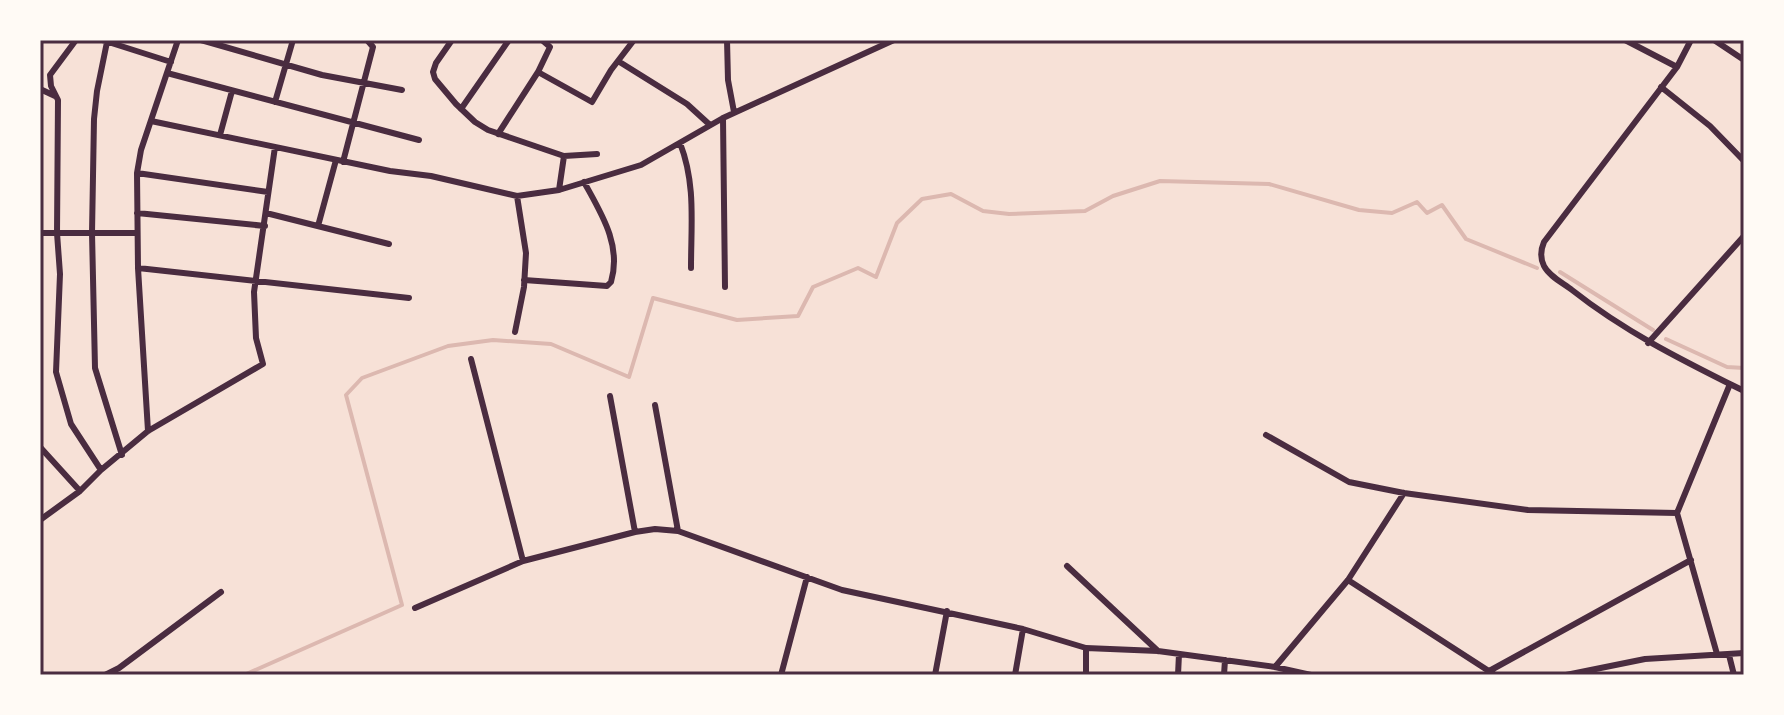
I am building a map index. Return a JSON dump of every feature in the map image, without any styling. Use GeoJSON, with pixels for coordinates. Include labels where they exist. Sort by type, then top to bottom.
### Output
{"type":"FeatureCollection","features":[{"type":"Feature","properties":{"kind":"street"},"geometry":{"type":"LineString","coordinates":[[76,40],[50,75],[56,96],[60,274],[56,372],[71,424],[101,470]]}},
{"type":"Feature","properties":{"kind":"street"},"geometry":{"type":"LineString","coordinates":[[148,431],[138,268],[137,173],[141,150],[178,40]]}},
{"type":"Feature","properties":{"kind":"street"},"geometry":{"type":"LineString","coordinates":[[201,40],[286,64],[402,90]]}},
{"type":"Feature","properties":{"kind":"street"},"geometry":{"type":"LineString","coordinates":[[275,102],[293,40]]}},
{"type":"Feature","properties":{"kind":"street"},"geometry":{"type":"LineString","coordinates":[[318,226],[365,83],[373,47],[367,40]]}},
{"type":"Feature","properties":{"kind":"street"},"geometry":{"type":"LineString","coordinates":[[452,40],[433,72],[435,79],[475,122],[498,134],[564,156],[597,154]]}},
{"type":"Feature","properties":{"kind":"street"},"geometry":{"type":"LineString","coordinates":[[461,109],[509,40]]}},
{"type":"Feature","properties":{"kind":"street"},"geometry":{"type":"LineString","coordinates":[[498,134],[538,72],[550,47],[542,40]]}},
{"type":"Feature","properties":{"kind":"street"},"geometry":{"type":"LineString","coordinates":[[538,72],[592,102],[634,40]]}},
{"type":"Feature","properties":{"kind":"street"},"geometry":{"type":"LineString","coordinates":[[727,40],[728,80],[734,112]]}},
{"type":"Feature","properties":{"kind":"street"},"geometry":{"type":"LineString","coordinates":[[151,121],[517,196],[559,190],[641,165],[734,112],[894,40]]}},
{"type":"Feature","properties":{"kind":"street"},"geometry":{"type":"LineString","coordinates":[[1625,40],[1677,67]]}},
{"type":"Feature","properties":{"kind":"street"},"geometry":{"type":"LineString","coordinates":[[1691,40],[1677,67],[1544,242],[1541,250],[1543,265],[1597,310],[1648,343],[1744,391]]}},
{"type":"Feature","properties":{"kind":"street"},"geometry":{"type":"LineString","coordinates":[[1714,40],[1744,60]]}},
{"type":"Feature","properties":{"kind":"street"},"geometry":{"type":"LineString","coordinates":[[122,455],[95,368],[92,233],[94,119],[104,41],[171,62]]}},
{"type":"Feature","properties":{"kind":"street"},"geometry":{"type":"LineString","coordinates":[[618,61],[687,104],[710,125]]}},
{"type":"Feature","properties":{"kind":"street"},"geometry":{"type":"LineString","coordinates":[[167,73],[419,140]]}},
{"type":"Feature","properties":{"kind":"street"},"geometry":{"type":"LineString","coordinates":[[1661,87],[1710,126],[1744,161]]}},
{"type":"Feature","properties":{"kind":"street"},"geometry":{"type":"LineString","coordinates":[[40,89],[56,96]]}},
{"type":"Feature","properties":{"kind":"street"},"geometry":{"type":"LineString","coordinates":[[220,135],[232,91]]}},
{"type":"Feature","properties":{"kind":"street"},"geometry":{"type":"LineString","coordinates":[[723,118],[725,287]]}},
{"type":"Feature","properties":{"kind":"street"},"geometry":{"type":"LineString","coordinates":[[680,143],[689,166],[691,182],[691,268]]}},
{"type":"Feature","properties":{"kind":"street"},"geometry":{"type":"LineString","coordinates":[[41,515],[80,491],[148,431],[263,364],[255,325],[254,292],[275,147]]}},
{"type":"Feature","properties":{"kind":"street"},"geometry":{"type":"LineString","coordinates":[[559,190],[564,156]]}},
{"type":"Feature","properties":{"kind":"street"},"geometry":{"type":"LineString","coordinates":[[137,173],[268,192]]}},
{"type":"Feature","properties":{"kind":"street"},"geometry":{"type":"LineString","coordinates":[[524,280],[607,286],[611,282],[614,251],[609,228],[584,182]]}},
{"type":"Feature","properties":{"kind":"street"},"geometry":{"type":"LineString","coordinates":[[515,332],[526,253],[517,196]]}},
{"type":"Feature","properties":{"kind":"street"},"geometry":{"type":"LineString","coordinates":[[137,213],[265,226]]}},
{"type":"Feature","properties":{"kind":"street"},"geometry":{"type":"LineString","coordinates":[[266,213],[389,244]]}},
{"type":"Feature","properties":{"kind":"street"},"geometry":{"type":"LineString","coordinates":[[40,233],[137,233]]}},
{"type":"Feature","properties":{"kind":"street"},"geometry":{"type":"LineString","coordinates":[[1648,343],[1744,236]]}},
{"type":"Feature","properties":{"kind":"street"},"geometry":{"type":"LineString","coordinates":[[138,268],[409,298]]}},
{"type":"Feature","properties":{"kind":"street"},"geometry":{"type":"LineString","coordinates":[[471,359],[523,561]]}},
{"type":"Feature","properties":{"kind":"street"},"geometry":{"type":"LineString","coordinates":[[1717,654],[1677,513],[1730,384]]}},
{"type":"Feature","properties":{"kind":"street"},"geometry":{"type":"LineString","coordinates":[[610,396],[635,532]]}},
{"type":"Feature","properties":{"kind":"street"},"geometry":{"type":"LineString","coordinates":[[655,405],[678,531]]}},
{"type":"Feature","properties":{"kind":"street"},"geometry":{"type":"LineString","coordinates":[[1266,435],[1349,482],[1404,493],[1528,510],[1677,513]]}},
{"type":"Feature","properties":{"kind":"street"},"geometry":{"type":"LineString","coordinates":[[40,447],[80,491]]}},
{"type":"Feature","properties":{"kind":"street"},"geometry":{"type":"LineString","coordinates":[[1275,667],[1348,580],[1404,493]]}},
{"type":"Feature","properties":{"kind":"street"},"geometry":{"type":"LineString","coordinates":[[415,608],[523,561],[655,529],[678,531],[842,590],[1023,629],[1086,648],[1158,651],[1311,675]]}},
{"type":"Feature","properties":{"kind":"street"},"geometry":{"type":"LineString","coordinates":[[1348,580],[1493,673],[1691,560]]}},
{"type":"Feature","properties":{"kind":"street"},"geometry":{"type":"LineString","coordinates":[[1067,566],[1158,651]]}},
{"type":"Feature","properties":{"kind":"street"},"geometry":{"type":"LineString","coordinates":[[781,675],[807,577]]}},
{"type":"Feature","properties":{"kind":"street"},"geometry":{"type":"LineString","coordinates":[[105,675],[119,668],[221,592]]}},
{"type":"Feature","properties":{"kind":"street"},"geometry":{"type":"LineString","coordinates":[[935,675],[947,611]]}},
{"type":"Feature","properties":{"kind":"street"},"geometry":{"type":"LineString","coordinates":[[1015,675],[1023,629]]}},
{"type":"Feature","properties":{"kind":"street"},"geometry":{"type":"LineString","coordinates":[[1086,648],[1086,675]]}},
{"type":"Feature","properties":{"kind":"street"},"geometry":{"type":"LineString","coordinates":[[1566,675],[1645,659],[1744,653]]}},
{"type":"Feature","properties":{"kind":"street"},"geometry":{"type":"LineString","coordinates":[[1178,675],[1179,654]]}},
{"type":"Feature","properties":{"kind":"street"},"geometry":{"type":"LineString","coordinates":[[1729,655],[1734,675]]}},
{"type":"Feature","properties":{"kind":"street"},"geometry":{"type":"LineString","coordinates":[[1224,675],[1225,660]]}},
{"type":"Feature","properties":{"kind":"waterway"},"geometry":{"type":"LineString","coordinates":[[244,675],[402,605],[346,395],[362,378],[448,346],[493,340],[551,344],[629,377],[653,298],[737,320],[798,316],[813,287],[858,268],[876,277],[897,223],[922,199],[951,194],[983,211],[1009,214],[1085,211],[1113,196],[1160,181],[1269,184],[1359,210],[1392,213],[1417,202],[1427,213],[1442,205],[1466,239],[1537,268]]}},
{"type":"Feature","properties":{"kind":"waterway"},"geometry":{"type":"LineString","coordinates":[[1560,272],[1653,330]]}},
{"type":"Feature","properties":{"kind":"waterway"},"geometry":{"type":"LineString","coordinates":[[1666,339],[1727,367],[1744,368]]}}]}
